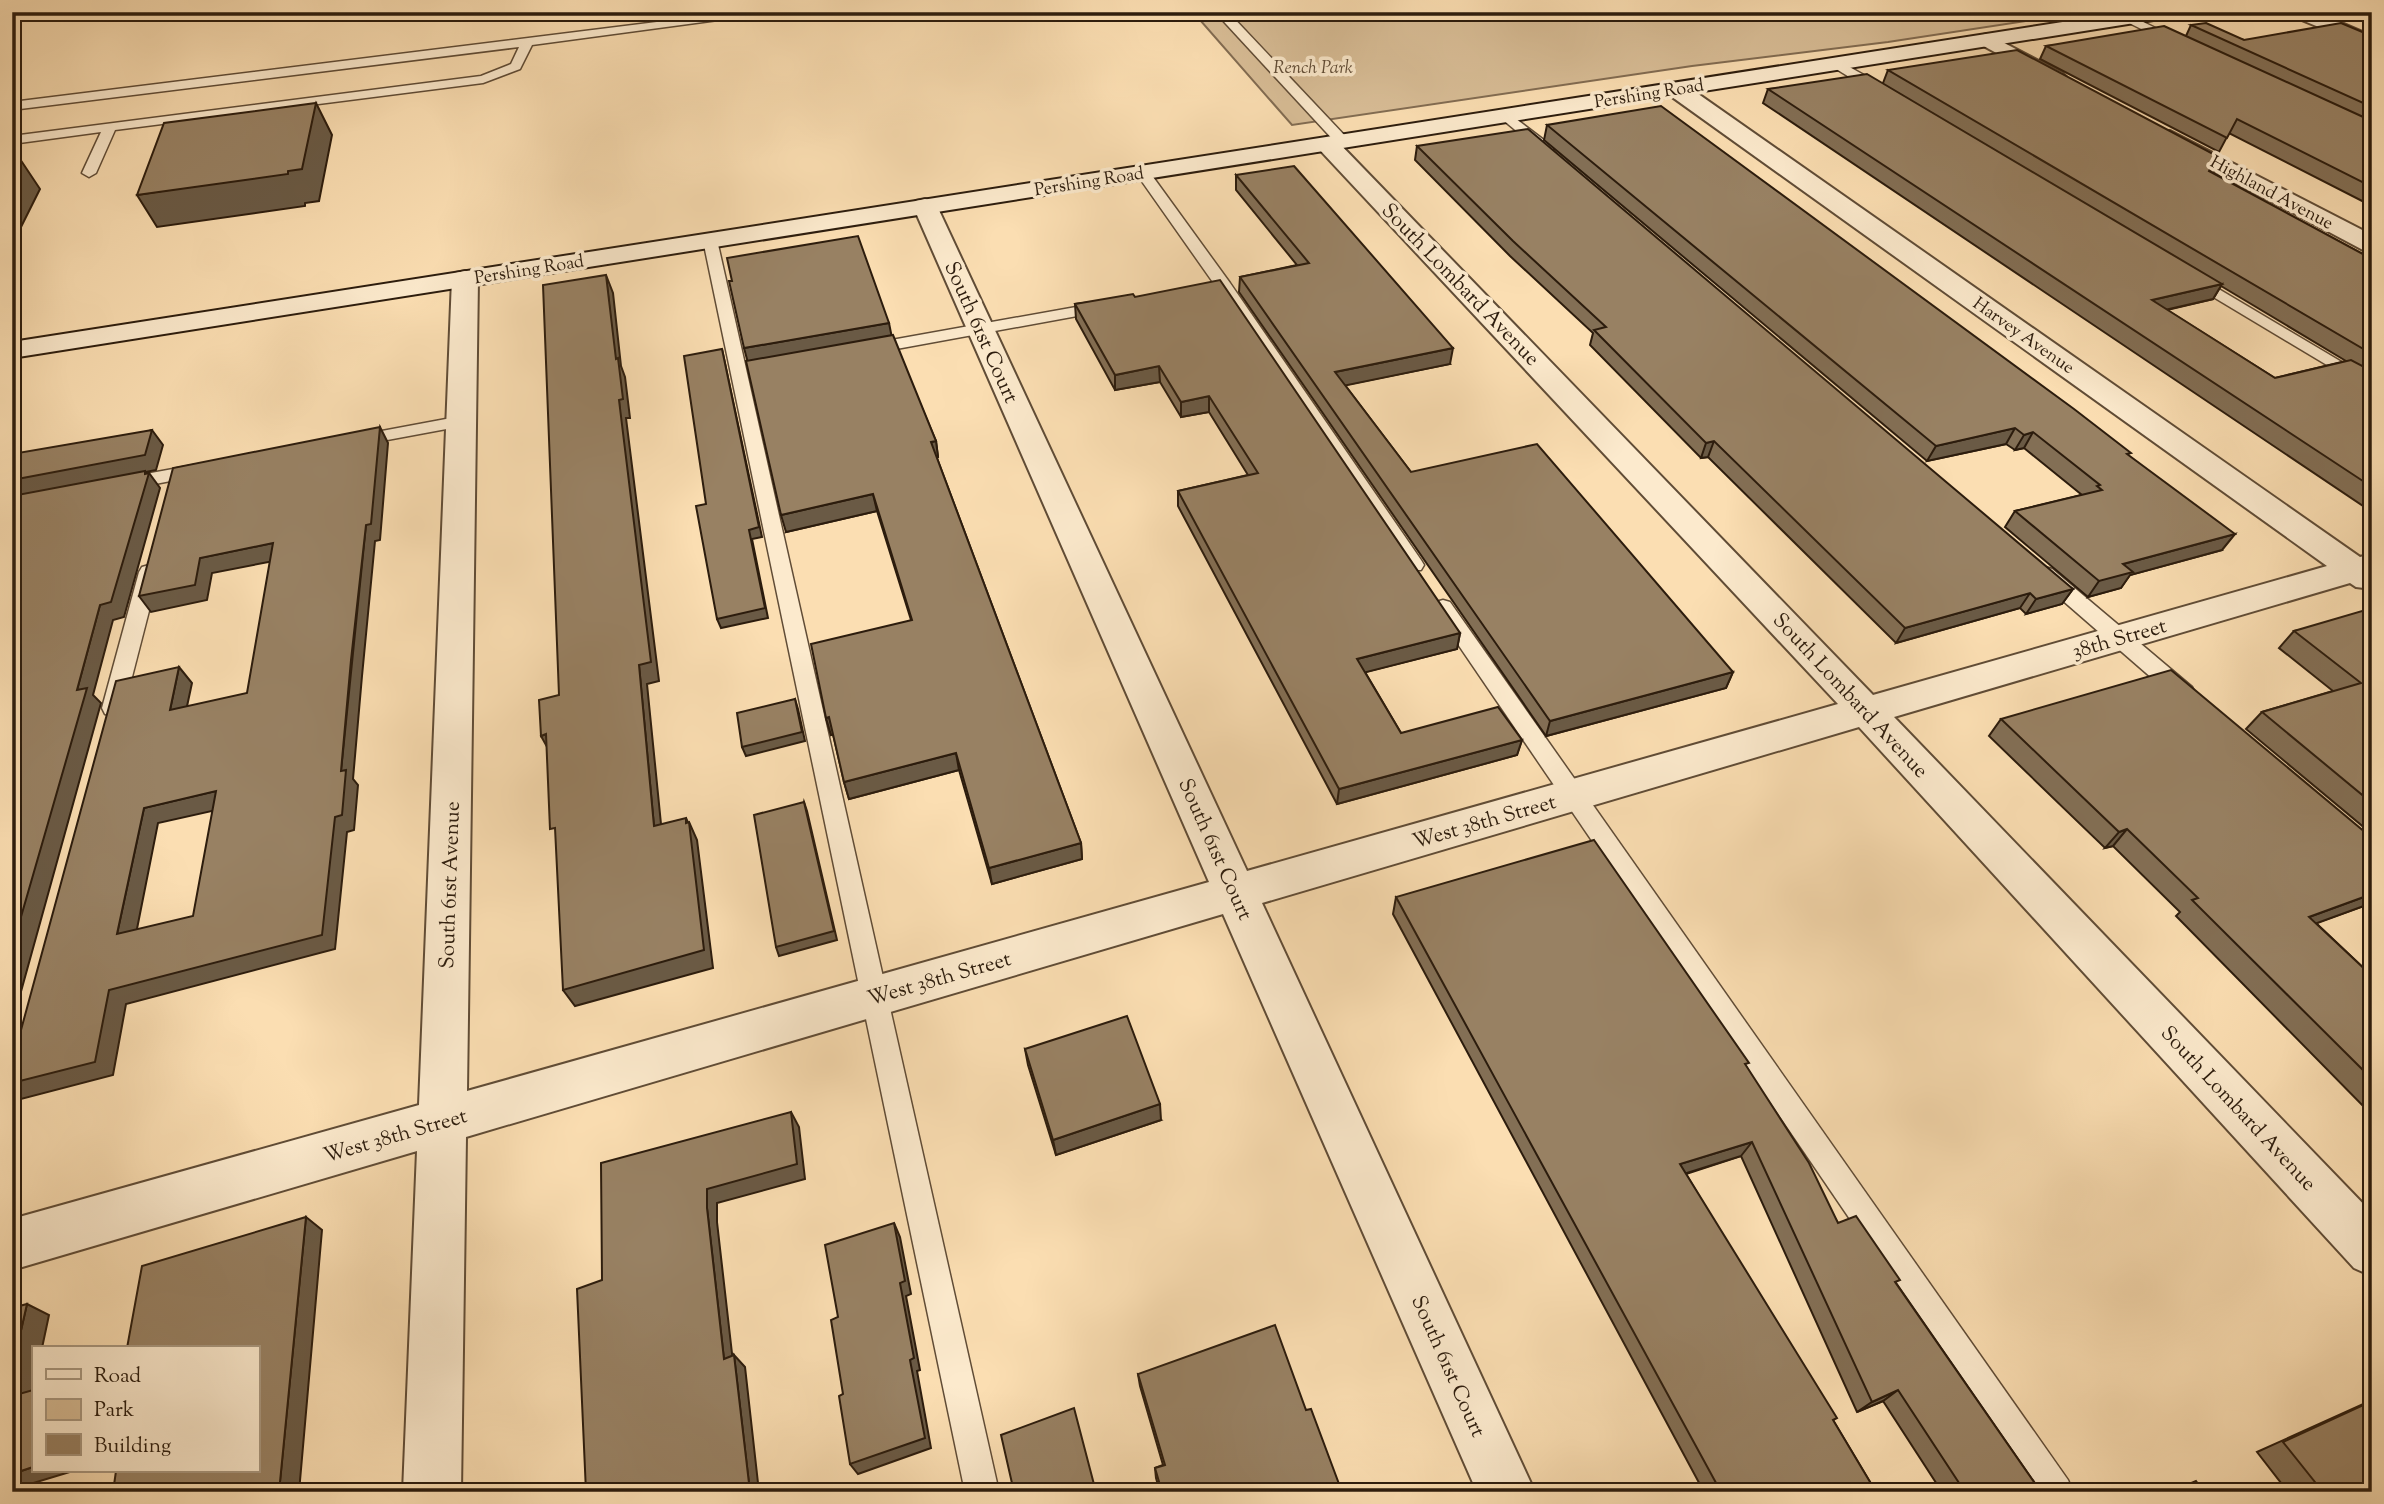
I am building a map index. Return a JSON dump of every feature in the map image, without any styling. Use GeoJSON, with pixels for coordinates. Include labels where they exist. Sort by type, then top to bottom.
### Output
{"type":"FeatureCollection","features":[{"type":"Feature","properties":{"kind":"street","name":"Pershing Road"},"geometry":{"type":"LineString","coordinates":[[12,349],[2166,12]]}},
{"type":"Feature","properties":{"kind":"street"},"geometry":{"type":"LineString","coordinates":[[2299,12],[2372,43]]}},
{"type":"Feature","properties":{"kind":"street"},"geometry":{"type":"LineString","coordinates":[[1987,40],[2080,90]]}},
{"type":"Feature","properties":{"kind":"street","name":"Harvey Avenue"},"geometry":{"type":"LineString","coordinates":[[1676,89],[2366,572]]}},
{"type":"Feature","properties":{"kind":"street","name":"Highland Avenue"},"geometry":{"type":"LineString","coordinates":[[2153,129],[2372,245]]}},
{"type":"Feature","properties":{"kind":"street","name":"South Lombard Avenue"},"geometry":{"type":"LineString","coordinates":[[1334,143],[2372,1250]]}},
{"type":"Feature","properties":{"kind":"street","name":"South 61st Court"},"geometry":{"type":"LineString","coordinates":[[925,206],[1506,1492]]}},
{"type":"Feature","properties":{"kind":"street","name":"South 61st Avenue"},"geometry":{"type":"LineString","coordinates":[[432,1492],[465,279]]}},
{"type":"Feature","properties":{"kind":"street","name":"38th Street"},"geometry":{"type":"LineString","coordinates":[[1867,711],[2119,638],[2366,572]]}},
{"type":"Feature","properties":{"kind":"street","name":"West 38th Street"},"geometry":{"type":"LineString","coordinates":[[12,1245],[1867,711]]}},
{"type":"Feature","properties":{"kind":"lane"},"geometry":{"type":"LineString","coordinates":[[1221,12],[1334,143]]}},
{"type":"Feature","properties":{"kind":"lane"},"geometry":{"type":"LineString","coordinates":[[12,106],[729,16]]}},
{"type":"Feature","properties":{"kind":"lane"},"geometry":{"type":"LineString","coordinates":[[2127,18],[2186,46]]}},
{"type":"Feature","properties":{"kind":"lane"},"geometry":{"type":"LineString","coordinates":[[12,139],[483,79],[516,66],[527,42]]}},
{"type":"Feature","properties":{"kind":"lane"},"geometry":{"type":"LineString","coordinates":[[1837,64],[1891,97]]}},
{"type":"Feature","properties":{"kind":"lane"},"geometry":{"type":"LineString","coordinates":[[1507,116],[1564,164]]}},
{"type":"Feature","properties":{"kind":"lane"},"geometry":{"type":"LineString","coordinates":[[89,173],[110,127]]}},
{"type":"Feature","properties":{"kind":"lane"},"geometry":{"type":"LineString","coordinates":[[1143,173],[1217,287],[2056,1492]]}},
{"type":"Feature","properties":{"kind":"lane"},"geometry":{"type":"LineString","coordinates":[[710,240],[745,371],[874,997],[982,1492]]}},
{"type":"Feature","properties":{"kind":"lane"},"geometry":{"type":"LineString","coordinates":[[2173,267],[2372,387]]}},
{"type":"Feature","properties":{"kind":"lane"},"geometry":{"type":"LineString","coordinates":[[846,353],[1116,305]]}},
{"type":"Feature","properties":{"kind":"lane"},"geometry":{"type":"LineString","coordinates":[[339,444],[461,421]]}},
{"type":"Feature","properties":{"kind":"lane"},"geometry":{"type":"LineString","coordinates":[[107,488],[216,467]]}},
{"type":"Feature","properties":{"kind":"lane"},"geometry":{"type":"LineString","coordinates":[[168,501],[175,475]]}},
{"type":"Feature","properties":{"kind":"lane"},"geometry":{"type":"LineString","coordinates":[[108,728],[154,555]]}},
{"type":"Feature","properties":{"kind":"lane"},"geometry":{"type":"LineString","coordinates":[[2029,561],[2203,709]]}},
{"type":"Feature","properties":{"kind":"green space","name":"Rench Park"},"geometry":{"type":"Polygon","coordinates":[[[1193,12],[2085,12],[1292,125],[1193,12]]]}},
{"type":"Feature","properties":{"kind":"building"},"geometry":{"type":"Polygon","coordinates":[[[2206,23],[2244,40],[2341,23],[2372,36],[2372,107],[2191,25],[2206,23]]]}},
{"type":"Feature","properties":{"kind":"building"},"geometry":{"type":"Polygon","coordinates":[[[2164,26],[2372,121],[2372,187],[2237,119],[2227,138],[2046,46],[2164,26]]]}},
{"type":"Feature","properties":{"kind":"building"},"geometry":{"type":"Polygon","coordinates":[[[2017,50],[2217,156],[2209,171],[2372,259],[2372,354],[1888,70],[2017,50]]]}},
{"type":"Feature","properties":{"kind":"building"},"geometry":{"type":"Polygon","coordinates":[[[1867,74],[2222,284],[2152,300],[2275,378],[2351,360],[2372,371],[2372,487],[1768,89],[1867,74]]]}},
{"type":"Feature","properties":{"kind":"building"},"geometry":{"type":"Polygon","coordinates":[[[316,103],[302,169],[288,171],[288,174],[137,195],[164,123],[316,103]]]}},
{"type":"Feature","properties":{"kind":"building"},"geometry":{"type":"Polygon","coordinates":[[[1661,106],[2074,409],[2131,453],[2127,454],[2235,534],[2123,564],[2133,572],[2099,581],[2015,511],[2102,490],[2097,486],[2100,485],[2033,432],[2024,435],[2015,428],[1936,446],[1547,125],[1661,106]]]}},
{"type":"Feature","properties":{"kind":"building"},"geometry":{"type":"Polygon","coordinates":[[[1528,129],[2073,589],[2036,599],[2030,593],[1905,628],[1714,441],[1706,443],[1594,330],[1606,327],[1513,241],[1417,146],[1528,129]]]}},
{"type":"Feature","properties":{"kind":"building"},"geometry":{"type":"Polygon","coordinates":[[[1294,166],[1453,348],[1335,372],[1411,472],[1537,444],[1733,672],[1550,721],[1240,277],[1309,263],[1236,175],[1294,166]]]}},
{"type":"Feature","properties":{"kind":"building"},"geometry":{"type":"Polygon","coordinates":[[[858,236],[889,323],[744,348],[729,281],[732,281],[727,258],[858,236]]]}},
{"type":"Feature","properties":{"kind":"building"},"geometry":{"type":"Polygon","coordinates":[[[606,275],[623,399],[619,400],[651,662],[639,665],[654,826],[686,818],[686,823],[689,822],[704,950],[563,990],[555,828],[550,829],[546,734],[541,736],[539,700],[559,695],[543,285],[606,275]]]}},
{"type":"Feature","properties":{"kind":"building"},"geometry":{"type":"Polygon","coordinates":[[[1220,280],[1460,633],[1357,659],[1401,733],[1498,707],[1522,740],[1339,789],[1178,491],[1258,473],[1209,396],[1181,402],[1159,366],[1115,375],[1075,304],[1133,294],[1135,297],[1220,280]]]}},
{"type":"Feature","properties":{"kind":"building"},"geometry":{"type":"Polygon","coordinates":[[[893,335],[936,441],[931,442],[1081,843],[989,868],[956,753],[844,782],[829,717],[826,718],[811,644],[912,620],[873,494],[781,515],[746,361],[893,335]]]}},
{"type":"Feature","properties":{"kind":"building"},"geometry":{"type":"Polygon","coordinates":[[[722,349],[759,527],[749,530],[765,608],[717,619],[696,506],[706,504],[684,356],[722,349]]]}},
{"type":"Feature","properties":{"kind":"building"},"geometry":{"type":"Polygon","coordinates":[[[380,427],[371,524],[366,525],[351,660],[341,771],[346,770],[342,815],[335,817],[322,935],[109,990],[95,1062],[12,1083],[12,1063],[116,681],[179,667],[170,710],[247,693],[273,543],[200,558],[195,585],[139,596],[173,468],[380,427]],[[216,791],[144,808],[117,934],[193,916],[216,791]]]}},
{"type":"Feature","properties":{"kind":"building"},"geometry":{"type":"Polygon","coordinates":[[[152,430],[145,455],[12,480],[12,454],[152,430]]]}},
{"type":"Feature","properties":{"kind":"building"},"geometry":{"type":"Polygon","coordinates":[[[145,471],[145,474],[149,473],[111,602],[100,605],[77,690],[87,688],[12,948],[12,496],[145,471]]]}},
{"type":"Feature","properties":{"kind":"building"},"geometry":{"type":"Polygon","coordinates":[[[2362,611],[2372,618],[2372,803],[2262,712],[2361,683],[2294,631],[2362,611]]]}},
{"type":"Feature","properties":{"kind":"building"},"geometry":{"type":"Polygon","coordinates":[[[2171,670],[2372,838],[2372,894],[2309,917],[2372,976],[2372,1079],[2192,900],[2198,898],[2127,829],[2119,832],[2001,719],[2171,670]]]}},
{"type":"Feature","properties":{"kind":"building"},"geometry":{"type":"Polygon","coordinates":[[[795,699],[802,732],[742,747],[737,713],[795,699]]]}},
{"type":"Feature","properties":{"kind":"building"},"geometry":{"type":"Polygon","coordinates":[[[804,802],[834,931],[776,947],[754,815],[804,802]]]}},
{"type":"Feature","properties":{"kind":"building"},"geometry":{"type":"Polygon","coordinates":[[[1594,840],[1749,1063],[1745,1064],[1809,1163],[1838,1223],[1856,1216],[1900,1280],[1895,1282],[2041,1492],[1965,1492],[1898,1390],[1872,1402],[1752,1142],[1680,1164],[1837,1418],[1833,1420],[1876,1492],[1721,1492],[1396,897],[1594,840]]]}},
{"type":"Feature","properties":{"kind":"building"},"geometry":{"type":"Polygon","coordinates":[[[1127,1016],[1160,1104],[1053,1140],[1025,1049],[1127,1016]]]}},
{"type":"Feature","properties":{"kind":"building"},"geometry":{"type":"Polygon","coordinates":[[[791,1112],[797,1164],[707,1189],[724,1359],[734,1355],[750,1492],[586,1492],[577,1289],[602,1280],[601,1163],[791,1112]]]}},
{"type":"Feature","properties":{"kind":"building"},"geometry":{"type":"Polygon","coordinates":[[[306,1217],[279,1492],[113,1492],[116,1472],[259,1472],[259,1346],[127,1346],[142,1266],[306,1217]]]}},
{"type":"Feature","properties":{"kind":"building"},"geometry":{"type":"Polygon","coordinates":[[[894,1223],[905,1281],[900,1283],[914,1358],[910,1360],[925,1438],[850,1464],[839,1396],[843,1394],[831,1320],[838,1317],[825,1245],[894,1223]]]}},
{"type":"Feature","properties":{"kind":"building"},"geometry":{"type":"Polygon","coordinates":[[[27,1304],[12,1370],[12,1308],[27,1304]]]}},
{"type":"Feature","properties":{"kind":"building"},"geometry":{"type":"Polygon","coordinates":[[[1275,1325],[1306,1410],[1311,1409],[1342,1492],[1162,1492],[1155,1468],[1165,1465],[1138,1374],[1275,1325]]]}},
{"type":"Feature","properties":{"kind":"building"},"geometry":{"type":"Polygon","coordinates":[[[32,1390],[32,1467],[12,1474],[12,1396],[32,1390]]]}},
{"type":"Feature","properties":{"kind":"building"},"geometry":{"type":"Polygon","coordinates":[[[2372,1401],[2372,1492],[2323,1492],[2283,1442],[2372,1401]]]}},
{"type":"Feature","properties":{"kind":"building"},"geometry":{"type":"Polygon","coordinates":[[[1074,1408],[1096,1492],[1014,1492],[1001,1435],[1074,1408]]]}},
{"type":"Feature","properties":{"kind":"building"},"geometry":{"type":"Polygon","coordinates":[[[2196,1481],[2204,1492],[2170,1492],[2196,1481]]]}}]}
